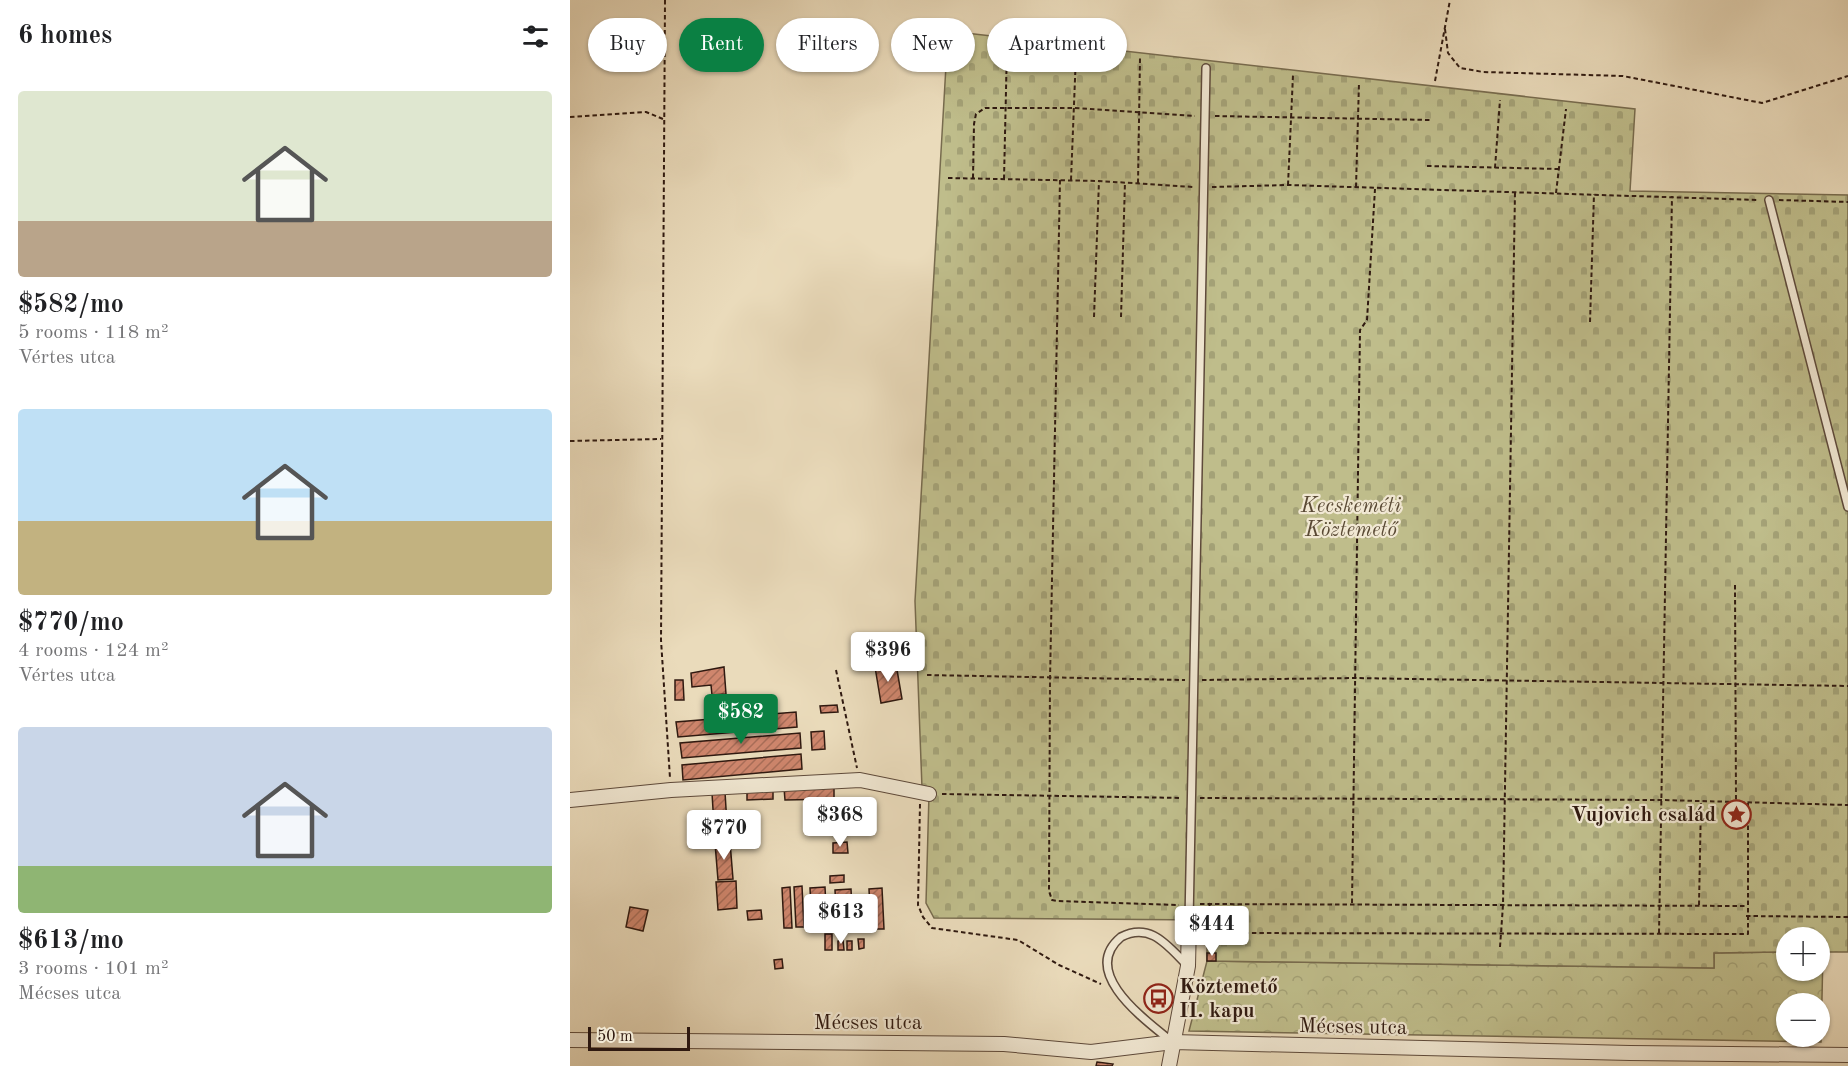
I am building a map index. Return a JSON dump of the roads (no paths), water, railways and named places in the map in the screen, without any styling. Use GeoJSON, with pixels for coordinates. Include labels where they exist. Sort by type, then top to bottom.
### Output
{"type":"FeatureCollection","features":[{"type":"Feature","properties":{"kind":"street"},"geometry":{"type":"LineString","coordinates":[[570,800],[671,790],[860,780],[929,794]]}},
{"type":"Feature","properties":{"kind":"street"},"geometry":{"type":"LineString","coordinates":[[1169,1066],[1188,966],[1189,921]]}},
{"type":"Feature","properties":{"kind":"street","name":"Mécses utca"},"geometry":{"type":"LineString","coordinates":[[570,1040],[1004,1044],[1092,1052],[1173,1042],[1630,1060],[1848,1055]]}},
{"type":"Feature","properties":{"kind":"lane"},"geometry":{"type":"LineString","coordinates":[[1189,921],[1206,68]]}},
{"type":"Feature","properties":{"kind":"lane"},"geometry":{"type":"LineString","coordinates":[[1769,200],[1848,507]]}},
{"type":"Feature","properties":{"kind":"lane"},"geometry":{"type":"LineString","coordinates":[[1173,1042],[1151,1025],[1114,986],[1107,972],[1107,956],[1114,942],[1128,933],[1151,933],[1188,966]]}},
{"type":"Feature","properties":{"kind":"place","name":"Vujovich család"},"geometry":{"type":"Point","coordinates":[1737,814]}},
{"type":"Feature","properties":{"kind":"place","name":"Köztemető II. kapu"},"geometry":{"type":"Point","coordinates":[1158,998]}},
{"type":"Feature","properties":{"kind":"park label","name":"Kecskeméti Köztemető"},"geometry":{"type":"Point","coordinates":[1351,517]}}]}
